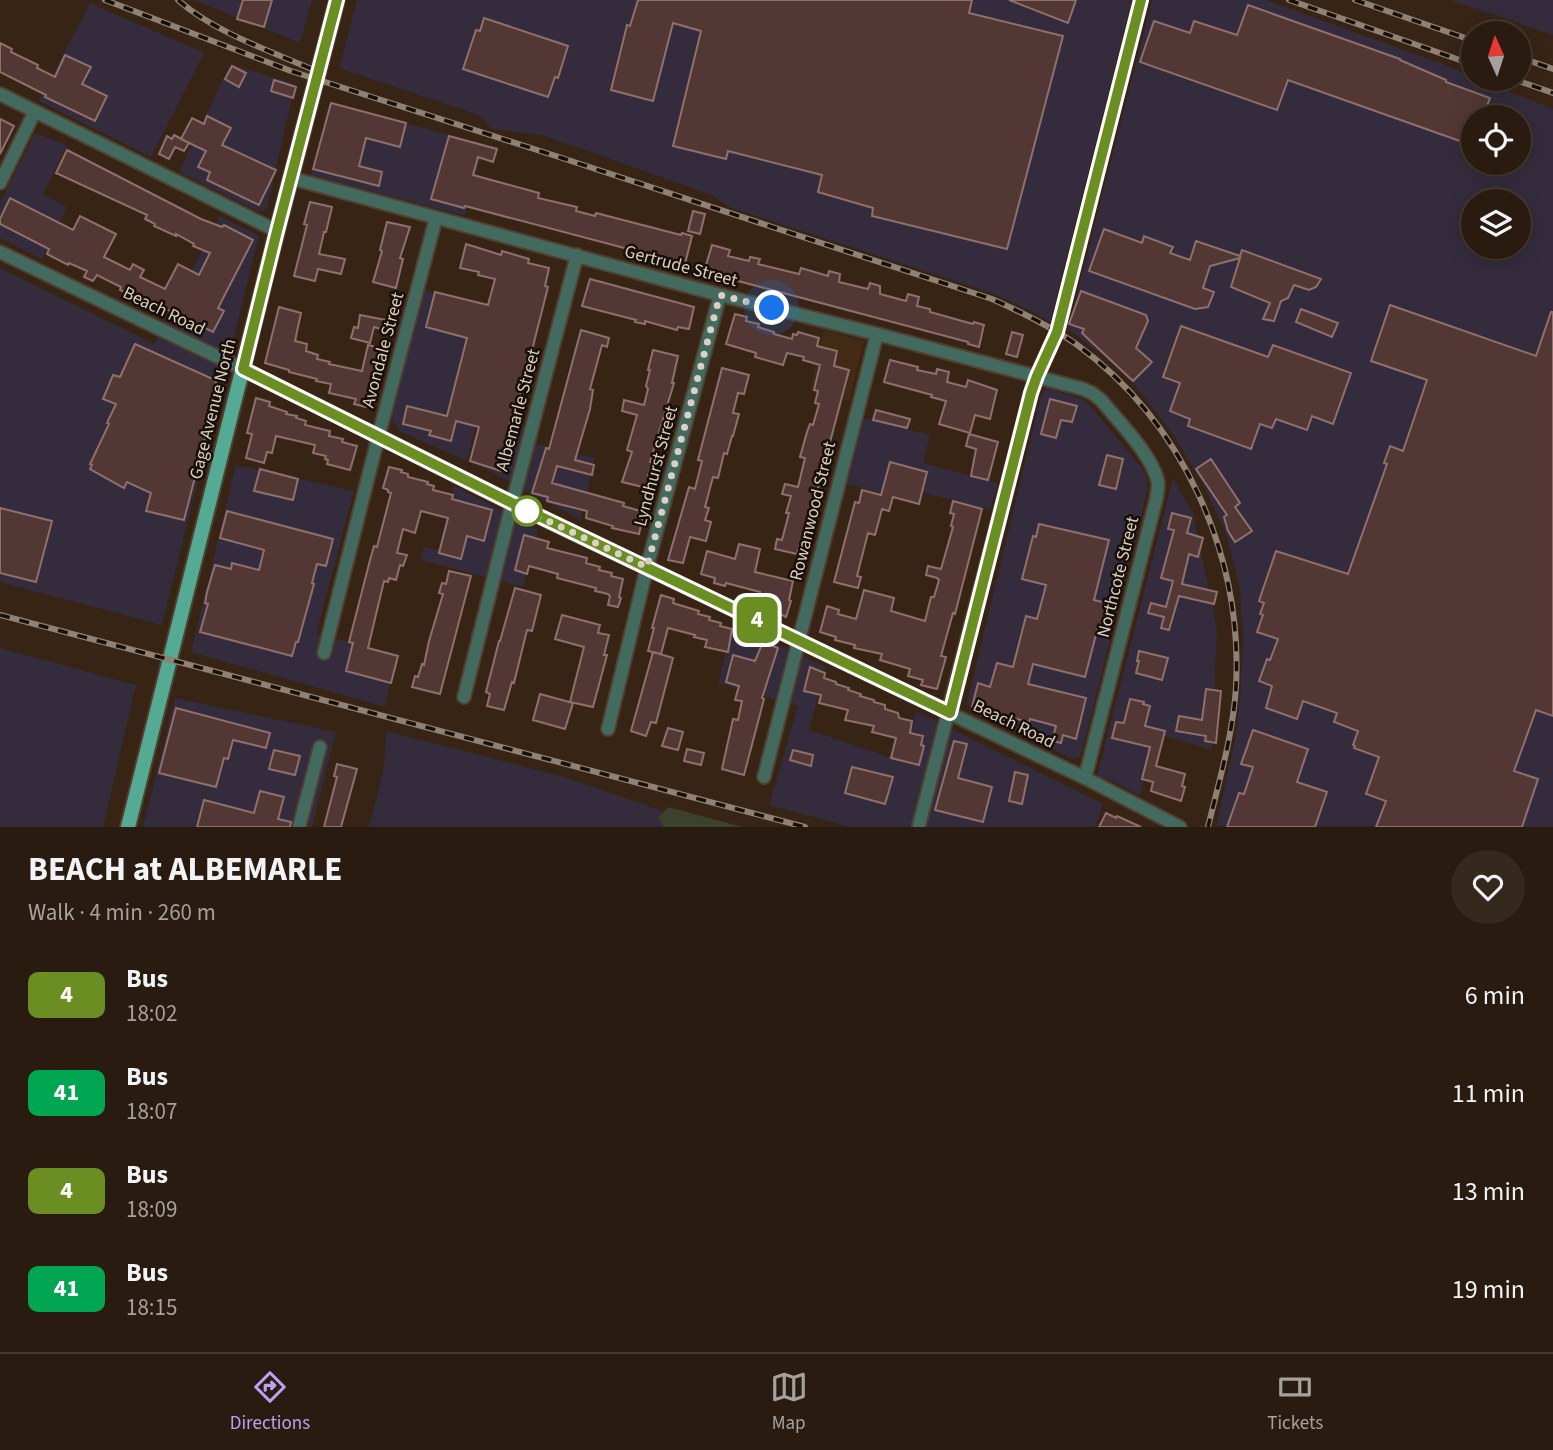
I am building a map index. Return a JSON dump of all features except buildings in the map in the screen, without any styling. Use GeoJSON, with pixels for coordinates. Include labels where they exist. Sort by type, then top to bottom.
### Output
{"type":"FeatureCollection","features":[{"type":"Feature","properties":{"kind":"main road","name":"Gage Avenue North"},"geometry":{"type":"LineString","coordinates":[[128,827],[337,0]]}},
{"type":"Feature","properties":{"kind":"street"},"geometry":{"type":"LineString","coordinates":[[919,825],[1037,376],[1057,332],[1141,0]]}},
{"type":"Feature","properties":{"kind":"street"},"geometry":{"type":"LineString","coordinates":[[0,94],[277,231]]}},
{"type":"Feature","properties":{"kind":"street"},"geometry":{"type":"LineString","coordinates":[[0,183],[35,111]]}},
{"type":"Feature","properties":{"kind":"street","name":"Gertrude Street"},"geometry":{"type":"LineString","coordinates":[[291,178],[720,295],[1037,376],[1083,389],[1101,400]]}},
{"type":"Feature","properties":{"kind":"street","name":"Avondale Street"},"geometry":{"type":"LineString","coordinates":[[324,653],[436,218]]}},
{"type":"Feature","properties":{"kind":"street","name":"Beach Road"},"geometry":{"type":"LineString","coordinates":[[0,252],[512,503],[1085,778],[1180,827]]}},
{"type":"Feature","properties":{"kind":"street","name":"Albemarle Street"},"geometry":{"type":"LineString","coordinates":[[464,697],[577,255]]}},
{"type":"Feature","properties":{"kind":"street","name":"Lyndhurst Street"},"geometry":{"type":"LineString","coordinates":[[608,729],[647,567],[720,295]]}},
{"type":"Feature","properties":{"kind":"street","name":"Rowanwood Street"},"geometry":{"type":"LineString","coordinates":[[764,777],[877,334]]}},
{"type":"Feature","properties":{"kind":"street","name":"Northcote Street"},"geometry":{"type":"LineString","coordinates":[[1085,778],[1158,485],[1147,457],[1101,400]]}},
{"type":"Feature","properties":{"kind":"street"},"geometry":{"type":"LineString","coordinates":[[299,827],[320,747]]}},
{"type":"Feature","properties":{"kind":"shaded area"},"geometry":{"type":"Polygon","coordinates":[[[194,0],[312,0],[300,43],[194,0]]]}},
{"type":"Feature","properties":{"kind":"shaded area"},"geometry":{"type":"Polygon","coordinates":[[[357,0],[1132,0],[1050,322],[992,293],[729,207],[712,195],[542,135],[492,129],[481,116],[339,68],[357,0]]]}},
{"type":"Feature","properties":{"kind":"shaded area"},"geometry":{"type":"Polygon","coordinates":[[[1152,0],[1266,0],[1461,71],[1461,91],[1509,91],[1553,109],[1553,827],[1216,826],[1235,741],[1240,700],[1243,638],[1240,589],[1227,536],[1204,486],[1154,409],[1131,381],[1068,329],[1152,0]]]}},
{"type":"Feature","properties":{"kind":"shaded area"},"geometry":{"type":"Polygon","coordinates":[[[1450,0],[1553,0],[1553,35],[1531,28],[1531,21],[1512,21],[1450,0]]]}},
{"type":"Feature","properties":{"kind":"shaded area"},"geometry":{"type":"Polygon","coordinates":[[[90,3],[204,53],[151,157],[39,101],[90,3]]]}},
{"type":"Feature","properties":{"kind":"shaded area"},"geometry":{"type":"Polygon","coordinates":[[[230,64],[295,84],[267,208],[263,211],[257,211],[179,172],[230,64]]]}},
{"type":"Feature","properties":{"kind":"shaded area"},"geometry":{"type":"Polygon","coordinates":[[[330,103],[484,144],[465,216],[311,175],[330,103]]]}},
{"type":"Feature","properties":{"kind":"shaded area"},"geometry":{"type":"Polygon","coordinates":[[[35,133],[67,145],[43,194],[67,207],[42,259],[0,238],[0,203],[35,133]]]}},
{"type":"Feature","properties":{"kind":"shaded area"},"geometry":{"type":"Polygon","coordinates":[[[220,216],[259,236],[162,625],[0,582],[0,268],[154,344],[220,216]]]}},
{"type":"Feature","properties":{"kind":"shaded area"},"geometry":{"type":"Polygon","coordinates":[[[425,290],[505,309],[467,461],[399,431],[393,421],[392,415],[425,290]]]}},
{"type":"Feature","properties":{"kind":"shaded area"},"geometry":{"type":"Polygon","coordinates":[[[824,330],[864,341],[849,401],[810,390],[824,330]]]}},
{"type":"Feature","properties":{"kind":"shaded area"},"geometry":{"type":"Polygon","coordinates":[[[1047,388],[1085,400],[1143,469],[1148,488],[1082,752],[1079,757],[1072,759],[969,705],[968,699],[1041,396],[1047,388]]]}},
{"type":"Feature","properties":{"kind":"shaded area"},"geometry":{"type":"Polygon","coordinates":[[[864,418],[930,435],[923,463],[998,483],[990,510],[921,492],[918,503],[847,484],[864,418]]]}},
{"type":"Feature","properties":{"kind":"shaded area"},"geometry":{"type":"Polygon","coordinates":[[[493,419],[523,426],[537,444],[595,458],[581,520],[480,466],[493,419]]]}},
{"type":"Feature","properties":{"kind":"shaded area"},"geometry":{"type":"Polygon","coordinates":[[[236,465],[354,491],[316,634],[397,654],[385,707],[191,652],[236,465]]]}},
{"type":"Feature","properties":{"kind":"shaded area"},"geometry":{"type":"Polygon","coordinates":[[[1173,478],[1193,514],[1217,628],[1212,750],[1155,733],[1140,796],[1112,781],[1097,777],[1173,478]]]}},
{"type":"Feature","properties":{"kind":"shaded area"},"geometry":{"type":"Polygon","coordinates":[[[454,486],[538,529],[523,587],[421,560],[424,547],[438,550],[454,486]]]}},
{"type":"Feature","properties":{"kind":"shaded area"},"geometry":{"type":"Polygon","coordinates":[[[733,625],[826,667],[809,730],[904,762],[916,711],[1103,804],[1095,827],[850,827],[769,805],[798,706],[718,683],[733,625]]]}},
{"type":"Feature","properties":{"kind":"shaded area"},"geometry":{"type":"Polygon","coordinates":[[[0,648],[136,685],[103,827],[0,827],[0,648]]]}},
{"type":"Feature","properties":{"kind":"shaded area"},"geometry":{"type":"Polygon","coordinates":[[[175,698],[336,732],[312,827],[143,827],[175,698]]]}},
{"type":"Feature","properties":{"kind":"shaded area"},"geometry":{"type":"Polygon","coordinates":[[[386,731],[564,777],[709,827],[369,827],[384,768],[386,731]]]}},
{"type":"Feature","properties":{"kind":"green space"},"geometry":{"type":"Polygon","coordinates":[[[668,807],[743,827],[664,827],[658,818],[668,807]]]}},
{"type":"Feature","properties":{"kind":"railway"},"geometry":{"type":"LineString","coordinates":[[105,0],[291,71],[992,299],[1076,344],[1114,376],[1147,412],[1175,452],[1199,495],[1217,541],[1229,589],[1236,638],[1236,687],[1229,740],[1208,827]]}},
{"type":"Feature","properties":{"kind":"railway"},"geometry":{"type":"LineString","coordinates":[[178,0],[225,31],[314,70]]}},
{"type":"Feature","properties":{"kind":"railway"},"geometry":{"type":"LineString","coordinates":[[1289,0],[1461,60]]}},
{"type":"Feature","properties":{"kind":"railway"},"geometry":{"type":"LineString","coordinates":[[1355,0],[1461,37]]}},
{"type":"Feature","properties":{"kind":"railway"},"geometry":{"type":"LineString","coordinates":[[1531,61],[1553,69]]}},
{"type":"Feature","properties":{"kind":"railway"},"geometry":{"type":"LineString","coordinates":[[1531,85],[1553,93]]}},
{"type":"Feature","properties":{"kind":"railway"},"geometry":{"type":"LineString","coordinates":[[0,615],[805,827]]}},
{"type":"Feature","properties":{"kind":"bus line","name":"4"},"geometry":{"type":"LineString","coordinates":[[337,0],[243,369],[378,438],[950,713],[1031,393],[1057,332],[1141,0]]}},
{"type":"Feature","properties":{"kind":"route"},"geometry":{"type":"LineString","coordinates":[[527,511],[647,567],[720,295],[772,308]]}}]}
